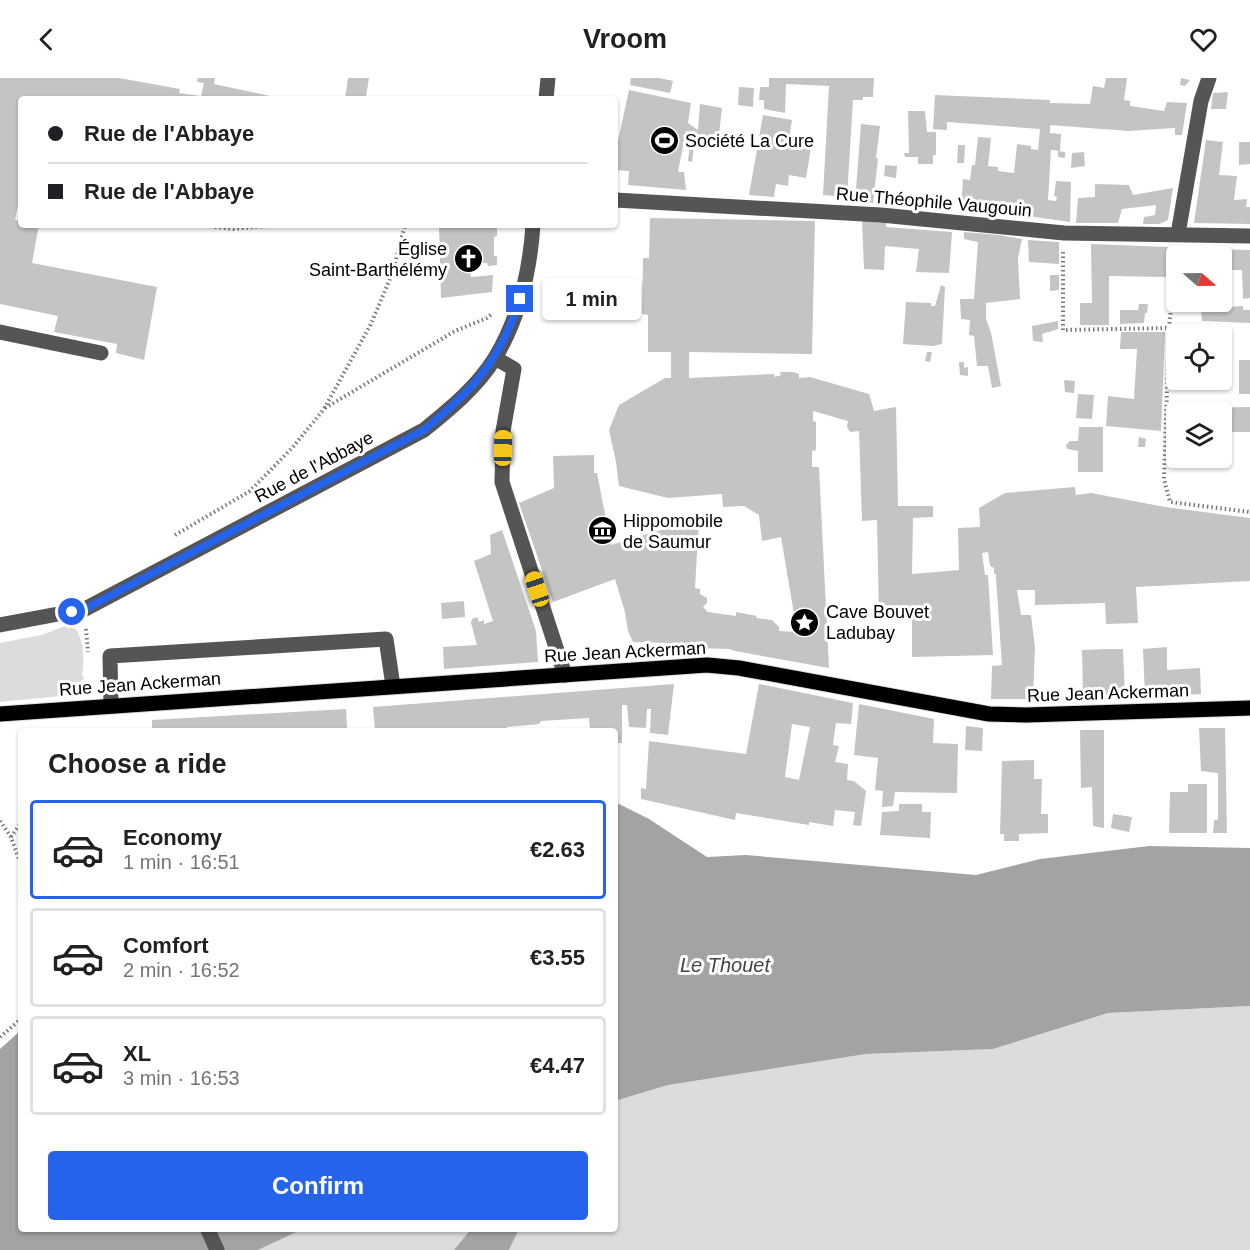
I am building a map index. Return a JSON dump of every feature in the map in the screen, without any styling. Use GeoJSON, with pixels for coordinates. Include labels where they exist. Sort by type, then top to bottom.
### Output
{"type":"FeatureCollection","features":[{"type":"Feature","properties":{"kind":"main road","name":"Rue Jean Ackerman"},"geometry":{"type":"LineString","coordinates":[[0,714],[708,665],[739,668],[989,714],[1026,715],[1250,708]]}},
{"type":"Feature","properties":{"kind":"street"},"geometry":{"type":"LineString","coordinates":[[546,96],[548,78]]}},
{"type":"Feature","properties":{"kind":"street"},"geometry":{"type":"LineString","coordinates":[[1178,234],[1201,101],[1209,78]]}},
{"type":"Feature","properties":{"kind":"street","name":"Rue Théophile Vaugouin"},"geometry":{"type":"LineString","coordinates":[[618,201],[881,215],[1064,233],[1250,236]]}},
{"type":"Feature","properties":{"kind":"street","name":"Rue de l'Abbaye"},"geometry":{"type":"LineString","coordinates":[[0,625],[85,609],[424,430],[478,381],[495,358],[510,329],[525,282],[533,228]]}},
{"type":"Feature","properties":{"kind":"street"},"geometry":{"type":"LineString","coordinates":[[0,332],[101,353]]}},
{"type":"Feature","properties":{"kind":"street"},"geometry":{"type":"LineString","coordinates":[[495,358],[514,369],[503,431],[502,482],[565,675]]}},
{"type":"Feature","properties":{"kind":"street"},"geometry":{"type":"LineString","coordinates":[[111,705],[110,656],[386,639],[393,686]]}},
{"type":"Feature","properties":{"kind":"street"},"geometry":{"type":"LineString","coordinates":[[209,1232],[217,1250]]}},
{"type":"Feature","properties":{"kind":"path"},"geometry":{"type":"LineString","coordinates":[[224,228],[254,228]]}},
{"type":"Feature","properties":{"kind":"path"},"geometry":{"type":"LineString","coordinates":[[168,539],[250,490],[293,447],[324,409],[371,324],[392,274],[404,228]]}},
{"type":"Feature","properties":{"kind":"path"},"geometry":{"type":"LineString","coordinates":[[1064,233],[1063,330],[1166,328]]}},
{"type":"Feature","properties":{"kind":"path"},"geometry":{"type":"LineString","coordinates":[[1169,324],[1178,234]]}},
{"type":"Feature","properties":{"kind":"path"},"geometry":{"type":"LineString","coordinates":[[324,409],[455,331],[487,318],[495,311]]}},
{"type":"Feature","properties":{"kind":"path"},"geometry":{"type":"LineString","coordinates":[[1167,390],[1164,479],[1170,502],[1250,512]]}},
{"type":"Feature","properties":{"kind":"path"},"geometry":{"type":"LineString","coordinates":[[0,820],[11,837],[18,857]]}},
{"type":"Feature","properties":{"kind":"path"},"geometry":{"type":"LineString","coordinates":[[11,837],[18,827]]}},
{"type":"Feature","properties":{"kind":"path"},"geometry":{"type":"LineString","coordinates":[[0,1037],[18,1022]]}},
{"type":"Feature","properties":{"kind":"shaded area"},"geometry":{"type":"Polygon","coordinates":[[[65,626],[76,629],[83,651],[82,674],[84,678],[71,695],[0,702],[0,643],[41,635],[65,626]]]}},
{"type":"Feature","properties":{"kind":"shaded area"},"geometry":{"type":"Polygon","coordinates":[[[1250,1006],[1250,1250],[509,1250],[518,1232],[618,1232],[618,1100],[668,1085],[866,1054],[993,1049],[1108,1013],[1250,1006]]]}},
{"type":"Feature","properties":{"kind":"shaded area"},"geometry":{"type":"Polygon","coordinates":[[[297,1232],[469,1232],[454,1250],[258,1250],[297,1232]]]}},
{"type":"Feature","properties":{"kind":"water","name":"Le Thouet"},"geometry":{"type":"Polygon","coordinates":[[[618,804],[649,819],[707,857],[746,855],[976,875],[1040,859],[1149,846],[1250,848],[1250,1006],[1108,1013],[993,1049],[866,1054],[668,1085],[618,1100],[618,804]]]}},
{"type":"Feature","properties":{"kind":"water"},"geometry":{"type":"Polygon","coordinates":[[[18,1033],[18,1232],[297,1232],[258,1250],[0,1250],[0,1049],[18,1033]]]}},
{"type":"Feature","properties":{"kind":"water"},"geometry":{"type":"Polygon","coordinates":[[[469,1232],[518,1232],[509,1250],[454,1250],[469,1232]]]}},
{"type":"Feature","properties":{"kind":"building"},"geometry":{"type":"Polygon","coordinates":[[[0,78],[119,78],[180,89],[179,93],[201,96],[18,96],[18,205],[15,220],[18,220],[18,228],[38,228],[32,263],[157,287],[144,360],[116,353],[117,344],[54,332],[58,316],[0,304],[0,78]]]}},
{"type":"Feature","properties":{"kind":"building"},"geometry":{"type":"Polygon","coordinates":[[[198,78],[215,78],[214,84],[270,96],[201,96],[204,83],[197,82],[198,78]]]}},
{"type":"Feature","properties":{"kind":"building"},"geometry":{"type":"Polygon","coordinates":[[[348,78],[369,78],[366,96],[345,96],[348,78]]]}},
{"type":"Feature","properties":{"kind":"building"},"geometry":{"type":"Polygon","coordinates":[[[631,78],[659,78],[673,81],[670,93],[630,85],[631,78]]]}},
{"type":"Feature","properties":{"kind":"building"},"geometry":{"type":"Polygon","coordinates":[[[769,78],[874,78],[873,97],[853,100],[847,197],[823,195],[829,86],[786,84],[785,113],[764,109],[764,100],[759,100],[760,87],[769,87],[769,78]]]}},
{"type":"Feature","properties":{"kind":"building"},"geometry":{"type":"Polygon","coordinates":[[[1106,78],[1127,78],[1124,100],[1130,101],[1130,106],[1164,111],[1167,102],[1187,103],[1182,135],[1175,135],[1175,128],[1128,131],[1050,125],[1050,133],[1061,134],[1060,151],[1051,150],[1048,200],[1056,201],[1057,197],[1054,196],[1056,181],[1071,182],[1070,222],[961,208],[963,179],[970,180],[972,165],[975,165],[978,137],[991,138],[988,166],[998,167],[998,171],[1014,173],[1017,144],[1031,146],[1031,149],[1038,150],[1040,129],[947,122],[947,130],[933,129],[935,95],[1090,104],[1093,86],[1104,88],[1106,78]]]}},
{"type":"Feature","properties":{"kind":"building"},"geometry":{"type":"Polygon","coordinates":[[[1181,78],[1190,80],[1185,86],[1180,85],[1181,78]]]}},
{"type":"Feature","properties":{"kind":"building"},"geometry":{"type":"Polygon","coordinates":[[[739,87],[754,88],[753,107],[738,105],[739,87]]]}},
{"type":"Feature","properties":{"kind":"building"},"geometry":{"type":"Polygon","coordinates":[[[629,90],[691,103],[688,123],[698,130],[700,104],[722,108],[718,143],[695,139],[696,136],[686,131],[678,172],[684,172],[686,190],[628,185],[629,171],[618,170],[618,141],[629,90]]]}},
{"type":"Feature","properties":{"kind":"building"},"geometry":{"type":"Polygon","coordinates":[[[1228,92],[1226,109],[1211,109],[1213,93],[1228,92]]]}},
{"type":"Feature","properties":{"kind":"building"},"geometry":{"type":"Polygon","coordinates":[[[908,111],[925,111],[927,132],[936,132],[936,155],[933,155],[933,164],[918,164],[918,157],[905,157],[904,153],[909,153],[908,111]]]}},
{"type":"Feature","properties":{"kind":"building"},"geometry":{"type":"Polygon","coordinates":[[[763,115],[792,120],[789,138],[812,142],[806,178],[789,175],[788,186],[776,184],[774,197],[749,195],[763,115]]]}},
{"type":"Feature","properties":{"kind":"building"},"geometry":{"type":"Polygon","coordinates":[[[861,124],[880,126],[873,203],[855,202],[861,124]]]}},
{"type":"Feature","properties":{"kind":"building"},"geometry":{"type":"Polygon","coordinates":[[[1206,140],[1223,142],[1219,175],[1237,176],[1234,200],[1247,199],[1246,207],[1250,207],[1250,224],[1194,223],[1206,140]]]}},
{"type":"Feature","properties":{"kind":"building"},"geometry":{"type":"Polygon","coordinates":[[[1239,142],[1250,142],[1250,164],[1239,165],[1239,142]]]}},
{"type":"Feature","properties":{"kind":"building"},"geometry":{"type":"Polygon","coordinates":[[[690,145],[694,146],[692,162],[688,161],[690,145]]]}},
{"type":"Feature","properties":{"kind":"building"},"geometry":{"type":"Polygon","coordinates":[[[958,145],[965,145],[964,163],[957,163],[958,145]]]}},
{"type":"Feature","properties":{"kind":"building"},"geometry":{"type":"Polygon","coordinates":[[[1058,151],[1065,152],[1065,158],[1058,157],[1058,151]]]}},
{"type":"Feature","properties":{"kind":"building"},"geometry":{"type":"Polygon","coordinates":[[[1084,152],[1085,166],[1071,168],[1072,153],[1084,152]]]}},
{"type":"Feature","properties":{"kind":"building"},"geometry":{"type":"Polygon","coordinates":[[[885,165],[897,166],[896,178],[884,176],[885,165]]]}},
{"type":"Feature","properties":{"kind":"building"},"geometry":{"type":"Polygon","coordinates":[[[1095,184],[1129,185],[1133,195],[1173,188],[1168,220],[1159,224],[1143,224],[1144,217],[1155,215],[1156,205],[1122,209],[1118,223],[1076,223],[1078,198],[1095,197],[1095,184]]]}},
{"type":"Feature","properties":{"kind":"building"},"geometry":{"type":"Polygon","coordinates":[[[880,190],[890,190],[891,204],[879,203],[880,190]]]}},
{"type":"Feature","properties":{"kind":"building"},"geometry":{"type":"Polygon","coordinates":[[[650,218],[815,221],[812,354],[689,352],[689,378],[774,374],[775,377],[781,375],[780,372],[793,372],[799,374],[799,378],[810,377],[869,394],[874,411],[896,407],[898,506],[933,506],[933,517],[913,518],[912,574],[959,570],[958,528],[980,527],[979,508],[1005,493],[1075,487],[1076,495],[1091,493],[1165,507],[1250,518],[1250,581],[1136,587],[1138,623],[1106,624],[1105,603],[1035,605],[1035,590],[1017,590],[1021,615],[1031,615],[1035,648],[1033,699],[991,699],[992,666],[1002,665],[996,574],[994,574],[994,568],[990,566],[988,552],[982,553],[985,575],[988,575],[993,655],[912,657],[912,615],[879,616],[877,520],[862,521],[859,431],[850,432],[847,427],[848,421],[813,411],[813,421],[816,422],[816,450],[812,451],[812,467],[819,467],[829,668],[729,649],[669,647],[669,643],[633,642],[615,579],[553,602],[519,503],[554,488],[553,456],[594,455],[594,473],[597,473],[611,545],[674,526],[674,516],[699,518],[695,588],[700,589],[700,594],[707,598],[707,603],[703,607],[708,612],[736,616],[736,612],[757,616],[756,618],[772,620],[779,627],[779,631],[797,632],[781,537],[762,541],[759,515],[744,506],[723,507],[722,494],[668,498],[619,486],[609,430],[619,405],[665,378],[671,378],[671,352],[648,352],[648,315],[642,314],[643,258],[649,258],[650,218]]]}},
{"type":"Feature","properties":{"kind":"building"},"geometry":{"type":"Polygon","coordinates":[[[862,220],[886,221],[886,227],[952,232],[949,273],[916,272],[919,249],[885,246],[884,270],[864,269],[862,220]]]}},
{"type":"Feature","properties":{"kind":"building","name":"Église Saint-Barthélémy"},"geometry":{"type":"Polygon","coordinates":[[[439,228],[497,228],[497,236],[494,237],[494,256],[497,256],[497,265],[469,263],[471,277],[493,275],[492,292],[441,298],[439,228]]]}},
{"type":"Feature","properties":{"kind":"building"},"geometry":{"type":"Polygon","coordinates":[[[964,232],[1022,239],[1018,258],[1020,299],[986,303],[986,319],[991,333],[1001,386],[992,388],[988,366],[977,366],[974,336],[969,335],[970,320],[961,319],[960,299],[974,299],[978,242],[964,239],[964,232]]]}},
{"type":"Feature","properties":{"kind":"building"},"geometry":{"type":"Polygon","coordinates":[[[1028,240],[1059,242],[1059,264],[1029,262],[1028,240]]]}},
{"type":"Feature","properties":{"kind":"building"},"geometry":{"type":"Polygon","coordinates":[[[1091,244],[1166,247],[1166,277],[1109,276],[1109,325],[1080,325],[1080,303],[1092,303],[1091,244]]]}},
{"type":"Feature","properties":{"kind":"building"},"geometry":{"type":"Polygon","coordinates":[[[1232,249],[1250,250],[1250,298],[1243,299],[1242,270],[1232,270],[1232,249]]]}},
{"type":"Feature","properties":{"kind":"building"},"geometry":{"type":"Polygon","coordinates":[[[1050,275],[1059,275],[1059,290],[1050,291],[1050,275]]]}},
{"type":"Feature","properties":{"kind":"building"},"geometry":{"type":"Polygon","coordinates":[[[941,285],[945,287],[942,344],[933,346],[903,344],[906,302],[931,303],[931,306],[935,306],[941,285]]]}},
{"type":"Feature","properties":{"kind":"building"},"geometry":{"type":"Polygon","coordinates":[[[1139,304],[1148,304],[1144,323],[1120,324],[1120,310],[1138,310],[1139,304]]]}},
{"type":"Feature","properties":{"kind":"building"},"geometry":{"type":"Polygon","coordinates":[[[1243,306],[1243,310],[1250,310],[1250,323],[1202,321],[1201,312],[1232,312],[1232,307],[1243,306]]]}},
{"type":"Feature","properties":{"kind":"building"},"geometry":{"type":"Polygon","coordinates":[[[1058,321],[1058,329],[1042,334],[1043,342],[1033,341],[1032,326],[1058,321]]]}},
{"type":"Feature","properties":{"kind":"building"},"geometry":{"type":"Polygon","coordinates":[[[1121,332],[1165,332],[1161,431],[1106,426],[1108,396],[1134,399],[1137,349],[1120,349],[1121,332]]]}},
{"type":"Feature","properties":{"kind":"building"},"geometry":{"type":"Polygon","coordinates":[[[927,352],[932,352],[930,362],[925,361],[927,352]]]}},
{"type":"Feature","properties":{"kind":"building"},"geometry":{"type":"Polygon","coordinates":[[[1239,360],[1250,360],[1250,394],[1239,394],[1239,360]]]}},
{"type":"Feature","properties":{"kind":"building"},"geometry":{"type":"Polygon","coordinates":[[[959,362],[964,362],[964,368],[968,367],[968,376],[960,375],[959,362]]]}},
{"type":"Feature","properties":{"kind":"building"},"geometry":{"type":"Polygon","coordinates":[[[1064,380],[1075,381],[1074,393],[1065,392],[1064,380]]]}},
{"type":"Feature","properties":{"kind":"building"},"geometry":{"type":"Polygon","coordinates":[[[1078,394],[1094,395],[1092,419],[1076,418],[1078,394]]]}},
{"type":"Feature","properties":{"kind":"building"},"geometry":{"type":"Polygon","coordinates":[[[1232,407],[1250,407],[1250,432],[1232,432],[1232,407]]]}},
{"type":"Feature","properties":{"kind":"building"},"geometry":{"type":"Polygon","coordinates":[[[1079,427],[1103,427],[1103,472],[1078,472],[1078,451],[1067,449],[1066,445],[1070,441],[1078,441],[1079,427]]]}},
{"type":"Feature","properties":{"kind":"building"},"geometry":{"type":"Polygon","coordinates":[[[1139,437],[1146,439],[1145,447],[1138,447],[1139,437]]]}},
{"type":"Feature","properties":{"kind":"building"},"geometry":{"type":"Polygon","coordinates":[[[502,530],[536,631],[538,662],[444,669],[443,647],[477,645],[472,619],[477,617],[479,622],[484,620],[484,624],[493,621],[474,561],[491,554],[490,535],[502,530]]]}},
{"type":"Feature","properties":{"kind":"building"},"geometry":{"type":"Polygon","coordinates":[[[464,601],[465,617],[442,619],[441,603],[464,601]]]}},
{"type":"Feature","properties":{"kind":"building"},"geometry":{"type":"Polygon","coordinates":[[[1167,647],[1167,670],[1200,668],[1201,694],[1145,697],[1143,649],[1167,647]]]}},
{"type":"Feature","properties":{"kind":"building"},"geometry":{"type":"Polygon","coordinates":[[[1123,649],[1125,698],[1083,698],[1082,650],[1123,649]]]}},
{"type":"Feature","properties":{"kind":"building"},"geometry":{"type":"Polygon","coordinates":[[[674,684],[668,735],[650,733],[651,709],[647,709],[646,728],[629,727],[627,705],[622,705],[622,743],[618,743],[618,728],[590,728],[589,718],[541,721],[539,724],[507,728],[375,728],[373,707],[674,684]]]}},
{"type":"Feature","properties":{"kind":"building"},"geometry":{"type":"Polygon","coordinates":[[[759,684],[853,703],[851,724],[836,723],[833,745],[839,746],[835,762],[848,764],[847,780],[854,781],[866,791],[861,826],[853,825],[855,812],[835,810],[833,826],[809,822],[809,825],[736,813],[735,820],[641,799],[641,788],[646,789],[649,741],[746,754],[759,684]],[[792,724],[785,777],[799,780],[810,727],[792,724]]]}},
{"type":"Feature","properties":{"kind":"building"},"geometry":{"type":"Polygon","coordinates":[[[859,704],[934,719],[933,743],[958,744],[957,793],[895,792],[893,806],[882,807],[883,791],[875,790],[878,758],[854,755],[859,704]]]}},
{"type":"Feature","properties":{"kind":"building"},"geometry":{"type":"Polygon","coordinates":[[[346,709],[347,728],[152,728],[152,720],[346,709]]]}},
{"type":"Feature","properties":{"kind":"building"},"geometry":{"type":"Polygon","coordinates":[[[966,726],[983,728],[982,751],[965,750],[966,726]]]}},
{"type":"Feature","properties":{"kind":"building"},"geometry":{"type":"Polygon","coordinates":[[[1199,728],[1225,728],[1227,833],[1213,833],[1214,820],[1218,820],[1218,773],[1201,771],[1199,728]]]}},
{"type":"Feature","properties":{"kind":"building"},"geometry":{"type":"Polygon","coordinates":[[[1080,730],[1104,730],[1104,828],[1093,826],[1092,787],[1081,788],[1080,730]]]}},
{"type":"Feature","properties":{"kind":"building"},"geometry":{"type":"Polygon","coordinates":[[[1034,760],[1034,779],[1042,779],[1041,814],[1048,814],[1048,833],[1019,834],[1019,841],[1004,841],[1004,834],[1000,834],[1002,761],[1034,760]]]}},
{"type":"Feature","properties":{"kind":"building"},"geometry":{"type":"Polygon","coordinates":[[[1188,784],[1207,784],[1207,833],[1169,833],[1170,792],[1188,792],[1188,784]]]}},
{"type":"Feature","properties":{"kind":"building"},"geometry":{"type":"Polygon","coordinates":[[[899,804],[922,804],[922,812],[931,812],[930,838],[880,835],[882,812],[899,811],[899,804]]]}},
{"type":"Feature","properties":{"kind":"building"},"geometry":{"type":"Polygon","coordinates":[[[1113,814],[1132,817],[1129,832],[1111,828],[1113,814]]]}},
{"type":"Feature","properties":{"kind":"place","name":"Société La Cure"},"geometry":{"type":"Point","coordinates":[664,141]}},
{"type":"Feature","properties":{"kind":"place","name":"Église Saint-Barthélémy"},"geometry":{"type":"Point","coordinates":[468,259]}},
{"type":"Feature","properties":{"kind":"place","name":"Hippomobile de Saumur"},"geometry":{"type":"Point","coordinates":[602,531]}},
{"type":"Feature","properties":{"kind":"place","name":"Cave Bouvet Ladubay"},"geometry":{"type":"Point","coordinates":[805,622]}},
{"type":"Feature","properties":{"kind":"route"},"geometry":{"type":"LineString","coordinates":[[72,612],[85,609],[424,430],[478,381],[495,358],[510,329],[520,299]]}}]}
